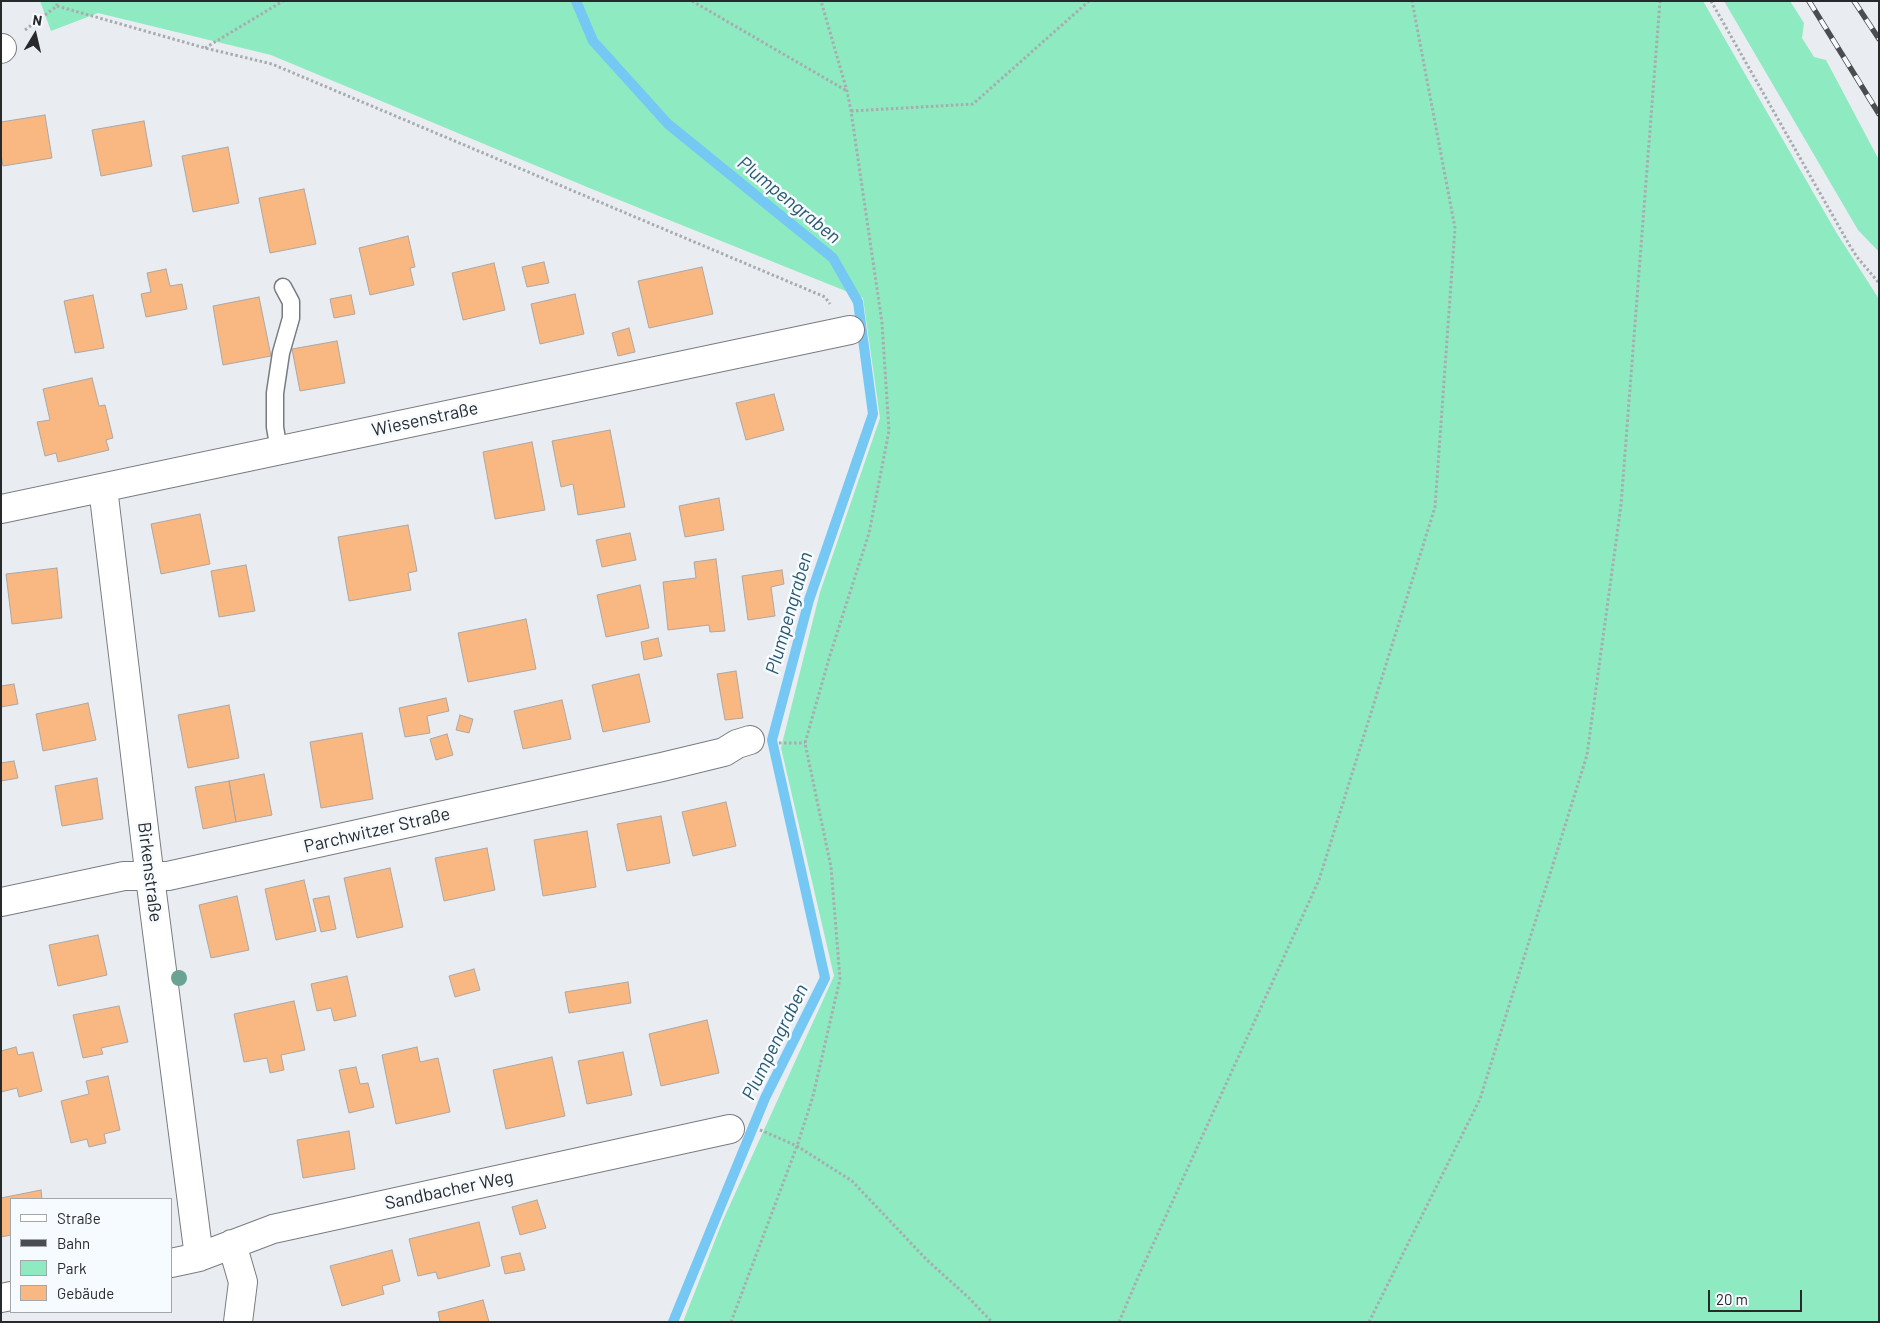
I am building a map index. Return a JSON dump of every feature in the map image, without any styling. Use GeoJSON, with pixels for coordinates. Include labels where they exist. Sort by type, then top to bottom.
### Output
{"type":"FeatureCollection","features":[{"type":"Feature","properties":{"kind":"street","name":"Wiesenstraße"},"geometry":{"type":"LineString","coordinates":[[1,509],[850,330]]}},
{"type":"Feature","properties":{"kind":"street","name":"Birkenstraße"},"geometry":{"type":"LineString","coordinates":[[103,488],[199,1257]]}},
{"type":"Feature","properties":{"kind":"street","name":"Parchwitzer Straße"},"geometry":{"type":"LineString","coordinates":[[1,902],[124,876],[168,876],[194,871],[662,767],[724,752],[750,740]]}},
{"type":"Feature","properties":{"kind":"street","name":"Sandbacher Weg"},"geometry":{"type":"LineString","coordinates":[[172,1262],[199,1257],[273,1229],[730,1129]]}},
{"type":"Feature","properties":{"kind":"street"},"geometry":{"type":"LineString","coordinates":[[232,1244],[243,1282],[238,1322]]}},
{"type":"Feature","properties":{"kind":"lane"},"geometry":{"type":"LineString","coordinates":[[278,450],[275,427],[275,393],[281,353],[291,318],[291,302],[283,287]]}},
{"type":"Feature","properties":{"kind":"path"},"geometry":{"type":"LineString","coordinates":[[57,1],[57,6]]}},
{"type":"Feature","properties":{"kind":"path"},"geometry":{"type":"LineString","coordinates":[[204,48],[283,1]]}},
{"type":"Feature","properties":{"kind":"path"},"geometry":{"type":"LineString","coordinates":[[692,1],[847,91]]}},
{"type":"Feature","properties":{"kind":"path"},"geometry":{"type":"LineString","coordinates":[[731,1322],[797,1146],[813,1096],[840,979],[831,867],[805,743],[868,533],[889,431],[882,323],[851,111],[821,1]]}},
{"type":"Feature","properties":{"kind":"path"},"geometry":{"type":"LineString","coordinates":[[851,111],[973,104],[1089,1]]}},
{"type":"Feature","properties":{"kind":"path"},"geometry":{"type":"LineString","coordinates":[[1119,1322],[1319,880],[1436,508],[1455,228],[1412,1]]}},
{"type":"Feature","properties":{"kind":"path"},"geometry":{"type":"LineString","coordinates":[[1369,1322],[1480,1099],[1587,754],[1621,505],[1660,1]]}},
{"type":"Feature","properties":{"kind":"path"},"geometry":{"type":"LineString","coordinates":[[1711,1],[1857,257],[1879,282]]}},
{"type":"Feature","properties":{"kind":"path"},"geometry":{"type":"LineString","coordinates":[[57,6],[204,48],[272,64],[825,297],[850,330]]}},
{"type":"Feature","properties":{"kind":"path"},"geometry":{"type":"LineString","coordinates":[[2,48],[57,6]]}},
{"type":"Feature","properties":{"kind":"path"},"geometry":{"type":"LineString","coordinates":[[792,744],[805,743]]}},
{"type":"Feature","properties":{"kind":"path"},"geometry":{"type":"LineString","coordinates":[[758,1130],[797,1146],[852,1181],[927,1260],[970,1298],[992,1322]]}},
{"type":"Feature","properties":{"kind":"green space"},"geometry":{"type":"Polygon","coordinates":[[[40,1],[1703,1],[1836,232],[1879,299],[1879,1322],[683,1322],[723,1220],[834,976],[781,748],[820,592],[880,418],[863,298],[587,187],[271,55],[98,13],[51,31],[40,1]]]}},
{"type":"Feature","properties":{"kind":"green space"},"geometry":{"type":"Polygon","coordinates":[[[1724,1],[1790,1],[1804,23],[1802,38],[1814,57],[1826,60],[1879,160],[1879,252],[1858,230],[1724,1]]]}},
{"type":"Feature","properties":{"kind":"building"},"geometry":{"type":"Polygon","coordinates":[[[45,115],[52,158],[3,166],[1,122],[45,115]]]}},
{"type":"Feature","properties":{"kind":"building"},"geometry":{"type":"Polygon","coordinates":[[[144,121],[152,166],[101,176],[92,130],[144,121]]]}},
{"type":"Feature","properties":{"kind":"building"},"geometry":{"type":"Polygon","coordinates":[[[228,147],[239,203],[193,212],[182,156],[228,147]]]}},
{"type":"Feature","properties":{"kind":"building"},"geometry":{"type":"Polygon","coordinates":[[[304,189],[316,244],[270,253],[259,198],[304,189]]]}},
{"type":"Feature","properties":{"kind":"building"},"geometry":{"type":"Polygon","coordinates":[[[408,236],[415,267],[410,268],[414,285],[370,295],[359,248],[408,236]]]}},
{"type":"Feature","properties":{"kind":"building"},"geometry":{"type":"Polygon","coordinates":[[[544,262],[549,283],[527,287],[522,267],[544,262]]]}},
{"type":"Feature","properties":{"kind":"building"},"geometry":{"type":"Polygon","coordinates":[[[494,263],[505,310],[463,320],[452,273],[494,263]]]}},
{"type":"Feature","properties":{"kind":"building"},"geometry":{"type":"Polygon","coordinates":[[[702,267],[713,314],[649,328],[638,281],[702,267]]]}},
{"type":"Feature","properties":{"kind":"building"},"geometry":{"type":"Polygon","coordinates":[[[166,269],[170,286],[182,284],[187,309],[146,317],[141,294],[151,292],[147,273],[166,269]]]}},
{"type":"Feature","properties":{"kind":"building"},"geometry":{"type":"Polygon","coordinates":[[[575,294],[584,334],[540,344],[531,304],[575,294]]]}},
{"type":"Feature","properties":{"kind":"building"},"geometry":{"type":"Polygon","coordinates":[[[93,295],[104,348],[75,353],[64,301],[93,295]]]}},
{"type":"Feature","properties":{"kind":"building"},"geometry":{"type":"Polygon","coordinates":[[[351,295],[355,314],[334,318],[330,299],[351,295]]]}},
{"type":"Feature","properties":{"kind":"building"},"geometry":{"type":"Polygon","coordinates":[[[259,297],[271,356],[223,365],[213,306],[259,297]]]}},
{"type":"Feature","properties":{"kind":"building"},"geometry":{"type":"Polygon","coordinates":[[[629,328],[635,352],[618,356],[612,333],[629,328]]]}},
{"type":"Feature","properties":{"kind":"building"},"geometry":{"type":"Polygon","coordinates":[[[337,341],[345,383],[300,391],[292,349],[337,341]]]}},
{"type":"Feature","properties":{"kind":"building"},"geometry":{"type":"Polygon","coordinates":[[[92,378],[99,406],[105,405],[113,438],[106,440],[109,450],[58,462],[56,453],[45,456],[37,422],[50,420],[43,389],[92,378]]]}},
{"type":"Feature","properties":{"kind":"building"},"geometry":{"type":"Polygon","coordinates":[[[774,394],[784,430],[746,440],[736,403],[774,394]]]}},
{"type":"Feature","properties":{"kind":"building"},"geometry":{"type":"Polygon","coordinates":[[[610,430],[625,507],[578,515],[573,484],[561,487],[552,441],[610,430]]]}},
{"type":"Feature","properties":{"kind":"building"},"geometry":{"type":"Polygon","coordinates":[[[532,442],[545,510],[495,519],[483,452],[532,442]]]}},
{"type":"Feature","properties":{"kind":"building"},"geometry":{"type":"Polygon","coordinates":[[[719,498],[724,530],[685,537],[679,506],[719,498]]]}},
{"type":"Feature","properties":{"kind":"building"},"geometry":{"type":"Polygon","coordinates":[[[200,514],[210,564],[161,574],[151,524],[200,514]]]}},
{"type":"Feature","properties":{"kind":"building"},"geometry":{"type":"Polygon","coordinates":[[[408,525],[417,571],[408,573],[411,590],[349,601],[338,537],[408,525]]]}},
{"type":"Feature","properties":{"kind":"building"},"geometry":{"type":"Polygon","coordinates":[[[630,533],[636,560],[602,567],[596,540],[630,533]]]}},
{"type":"Feature","properties":{"kind":"building"},"geometry":{"type":"Polygon","coordinates":[[[716,559],[725,631],[710,632],[709,625],[668,630],[663,582],[696,578],[694,562],[716,559]]]}},
{"type":"Feature","properties":{"kind":"building"},"geometry":{"type":"Polygon","coordinates":[[[246,565],[255,611],[219,617],[211,571],[246,565]]]}},
{"type":"Feature","properties":{"kind":"building"},"geometry":{"type":"Polygon","coordinates":[[[57,568],[62,618],[12,624],[6,574],[57,568]]]}},
{"type":"Feature","properties":{"kind":"building"},"geometry":{"type":"Polygon","coordinates":[[[782,570],[784,584],[771,587],[775,616],[748,620],[742,576],[782,570]]]}},
{"type":"Feature","properties":{"kind":"building"},"geometry":{"type":"Polygon","coordinates":[[[640,585],[649,628],[606,637],[597,595],[640,585]]]}},
{"type":"Feature","properties":{"kind":"building"},"geometry":{"type":"Polygon","coordinates":[[[526,619],[536,669],[468,682],[458,633],[526,619]]]}},
{"type":"Feature","properties":{"kind":"building"},"geometry":{"type":"Polygon","coordinates":[[[658,638],[662,656],[644,660],[641,642],[658,638]]]}},
{"type":"Feature","properties":{"kind":"building"},"geometry":{"type":"Polygon","coordinates":[[[736,671],[743,718],[725,720],[717,674],[736,671]]]}},
{"type":"Feature","properties":{"kind":"building"},"geometry":{"type":"Polygon","coordinates":[[[639,674],[650,722],[603,732],[592,685],[639,674]]]}},
{"type":"Feature","properties":{"kind":"building"},"geometry":{"type":"Polygon","coordinates":[[[14,684],[18,704],[1,707],[1,686],[14,684]]]}},
{"type":"Feature","properties":{"kind":"building"},"geometry":{"type":"Polygon","coordinates":[[[446,698],[449,711],[427,716],[430,733],[405,737],[399,708],[446,698]]]}},
{"type":"Feature","properties":{"kind":"building"},"geometry":{"type":"Polygon","coordinates":[[[562,700],[571,739],[523,749],[514,711],[562,700]]]}},
{"type":"Feature","properties":{"kind":"building"},"geometry":{"type":"Polygon","coordinates":[[[88,703],[96,740],[43,751],[36,714],[88,703]]]}},
{"type":"Feature","properties":{"kind":"building"},"geometry":{"type":"Polygon","coordinates":[[[229,705],[239,758],[188,768],[178,715],[229,705]]]}},
{"type":"Feature","properties":{"kind":"building"},"geometry":{"type":"Polygon","coordinates":[[[460,715],[473,719],[469,733],[456,730],[460,715]]]}},
{"type":"Feature","properties":{"kind":"building"},"geometry":{"type":"Polygon","coordinates":[[[362,733],[373,799],[321,808],[310,742],[362,733]]]}},
{"type":"Feature","properties":{"kind":"building"},"geometry":{"type":"Polygon","coordinates":[[[447,734],[453,755],[436,760],[430,739],[447,734]]]}},
{"type":"Feature","properties":{"kind":"building"},"geometry":{"type":"Polygon","coordinates":[[[14,761],[18,778],[1,781],[1,763],[14,761]]]}},
{"type":"Feature","properties":{"kind":"building"},"geometry":{"type":"Polygon","coordinates":[[[264,774],[272,815],[236,822],[229,781],[264,774]]]}},
{"type":"Feature","properties":{"kind":"building"},"geometry":{"type":"Polygon","coordinates":[[[97,778],[103,819],[62,826],[55,786],[97,778]]]}},
{"type":"Feature","properties":{"kind":"building"},"geometry":{"type":"Polygon","coordinates":[[[229,781],[236,822],[203,829],[195,787],[229,781]]]}},
{"type":"Feature","properties":{"kind":"building"},"geometry":{"type":"Polygon","coordinates":[[[726,802],[736,846],[693,856],[682,812],[726,802]]]}},
{"type":"Feature","properties":{"kind":"building"},"geometry":{"type":"Polygon","coordinates":[[[661,816],[670,863],[627,871],[617,824],[661,816]]]}},
{"type":"Feature","properties":{"kind":"building"},"geometry":{"type":"Polygon","coordinates":[[[587,831],[596,887],[543,896],[534,840],[587,831]]]}},
{"type":"Feature","properties":{"kind":"building"},"geometry":{"type":"Polygon","coordinates":[[[487,848],[495,890],[444,901],[435,858],[487,848]]]}},
{"type":"Feature","properties":{"kind":"building"},"geometry":{"type":"Polygon","coordinates":[[[390,868],[403,927],[357,938],[344,878],[390,868]]]}},
{"type":"Feature","properties":{"kind":"building"},"geometry":{"type":"Polygon","coordinates":[[[304,880],[316,931],[276,940],[265,889],[304,880]]]}},
{"type":"Feature","properties":{"kind":"building"},"geometry":{"type":"Polygon","coordinates":[[[237,896],[249,950],[211,958],[199,905],[237,896]]]}},
{"type":"Feature","properties":{"kind":"building"},"geometry":{"type":"Polygon","coordinates":[[[329,896],[336,929],[321,932],[313,899],[329,896]]]}},
{"type":"Feature","properties":{"kind":"building"},"geometry":{"type":"Polygon","coordinates":[[[98,935],[107,975],[58,986],[49,945],[98,935]]]}},
{"type":"Feature","properties":{"kind":"building"},"geometry":{"type":"Polygon","coordinates":[[[474,969],[480,990],[455,997],[449,976],[474,969]]]}},
{"type":"Feature","properties":{"kind":"building"},"geometry":{"type":"Polygon","coordinates":[[[347,976],[356,1016],[334,1021],[331,1008],[317,1011],[311,984],[347,976]]]}},
{"type":"Feature","properties":{"kind":"building"},"geometry":{"type":"Polygon","coordinates":[[[628,982],[631,1003],[569,1013],[565,992],[628,982]]]}},
{"type":"Feature","properties":{"kind":"building"},"geometry":{"type":"Polygon","coordinates":[[[294,1001],[305,1050],[281,1055],[284,1070],[270,1073],[267,1058],[244,1062],[234,1014],[294,1001]]]}},
{"type":"Feature","properties":{"kind":"building"},"geometry":{"type":"Polygon","coordinates":[[[119,1006],[128,1042],[101,1048],[103,1054],[83,1058],[73,1015],[119,1006]]]}},
{"type":"Feature","properties":{"kind":"building"},"geometry":{"type":"Polygon","coordinates":[[[707,1020],[719,1073],[661,1086],[649,1034],[707,1020]]]}},
{"type":"Feature","properties":{"kind":"building"},"geometry":{"type":"Polygon","coordinates":[[[16,1047],[18,1055],[33,1052],[42,1091],[19,1097],[17,1088],[1,1092],[1,1051],[16,1047]]]}},
{"type":"Feature","properties":{"kind":"building"},"geometry":{"type":"Polygon","coordinates":[[[417,1047],[420,1062],[438,1058],[450,1112],[396,1124],[382,1055],[417,1047]]]}},
{"type":"Feature","properties":{"kind":"building"},"geometry":{"type":"Polygon","coordinates":[[[623,1052],[632,1095],[587,1104],[578,1061],[623,1052]]]}},
{"type":"Feature","properties":{"kind":"building"},"geometry":{"type":"Polygon","coordinates":[[[552,1057],[565,1116],[506,1129],[493,1070],[552,1057]]]}},
{"type":"Feature","properties":{"kind":"building"},"geometry":{"type":"Polygon","coordinates":[[[356,1067],[360,1084],[368,1083],[374,1107],[349,1113],[339,1070],[356,1067]]]}},
{"type":"Feature","properties":{"kind":"building"},"geometry":{"type":"Polygon","coordinates":[[[108,1076],[120,1130],[104,1134],[106,1143],[89,1147],[87,1139],[71,1143],[61,1101],[89,1094],[86,1081],[108,1076]]]}},
{"type":"Feature","properties":{"kind":"building"},"geometry":{"type":"Polygon","coordinates":[[[349,1131],[355,1169],[303,1178],[297,1140],[349,1131]]]}},
{"type":"Feature","properties":{"kind":"building"},"geometry":{"type":"Polygon","coordinates":[[[41,1190],[42,1198],[10,1198],[10,1235],[1,1237],[1,1198],[41,1190]]]}},
{"type":"Feature","properties":{"kind":"building"},"geometry":{"type":"Polygon","coordinates":[[[537,1200],[546,1228],[520,1235],[512,1207],[537,1200]]]}},
{"type":"Feature","properties":{"kind":"building"},"geometry":{"type":"Polygon","coordinates":[[[479,1222],[490,1266],[438,1279],[436,1272],[418,1276],[409,1239],[479,1222]]]}},
{"type":"Feature","properties":{"kind":"building"},"geometry":{"type":"Polygon","coordinates":[[[392,1250],[400,1281],[382,1286],[384,1294],[342,1306],[330,1266],[392,1250]]]}},
{"type":"Feature","properties":{"kind":"building"},"geometry":{"type":"Polygon","coordinates":[[[520,1253],[525,1270],[505,1274],[501,1257],[520,1253]]]}},
{"type":"Feature","properties":{"kind":"building"},"geometry":{"type":"Polygon","coordinates":[[[483,1300],[489,1322],[440,1322],[438,1312],[483,1300]]]}},
{"type":"Feature","properties":{"kind":"waterway","name":"Plumpengraben"},"geometry":{"type":"LineString","coordinates":[[576,1],[593,41],[668,124],[833,258],[858,302],[873,414],[809,600],[772,740],[825,978],[765,1098],[673,1322]]}},
{"type":"Feature","properties":{"kind":"railway"},"geometry":{"type":"LineString","coordinates":[[1809,1],[1879,114]]}},
{"type":"Feature","properties":{"kind":"railway"},"geometry":{"type":"LineString","coordinates":[[1854,1],[1879,39]]}}]}
